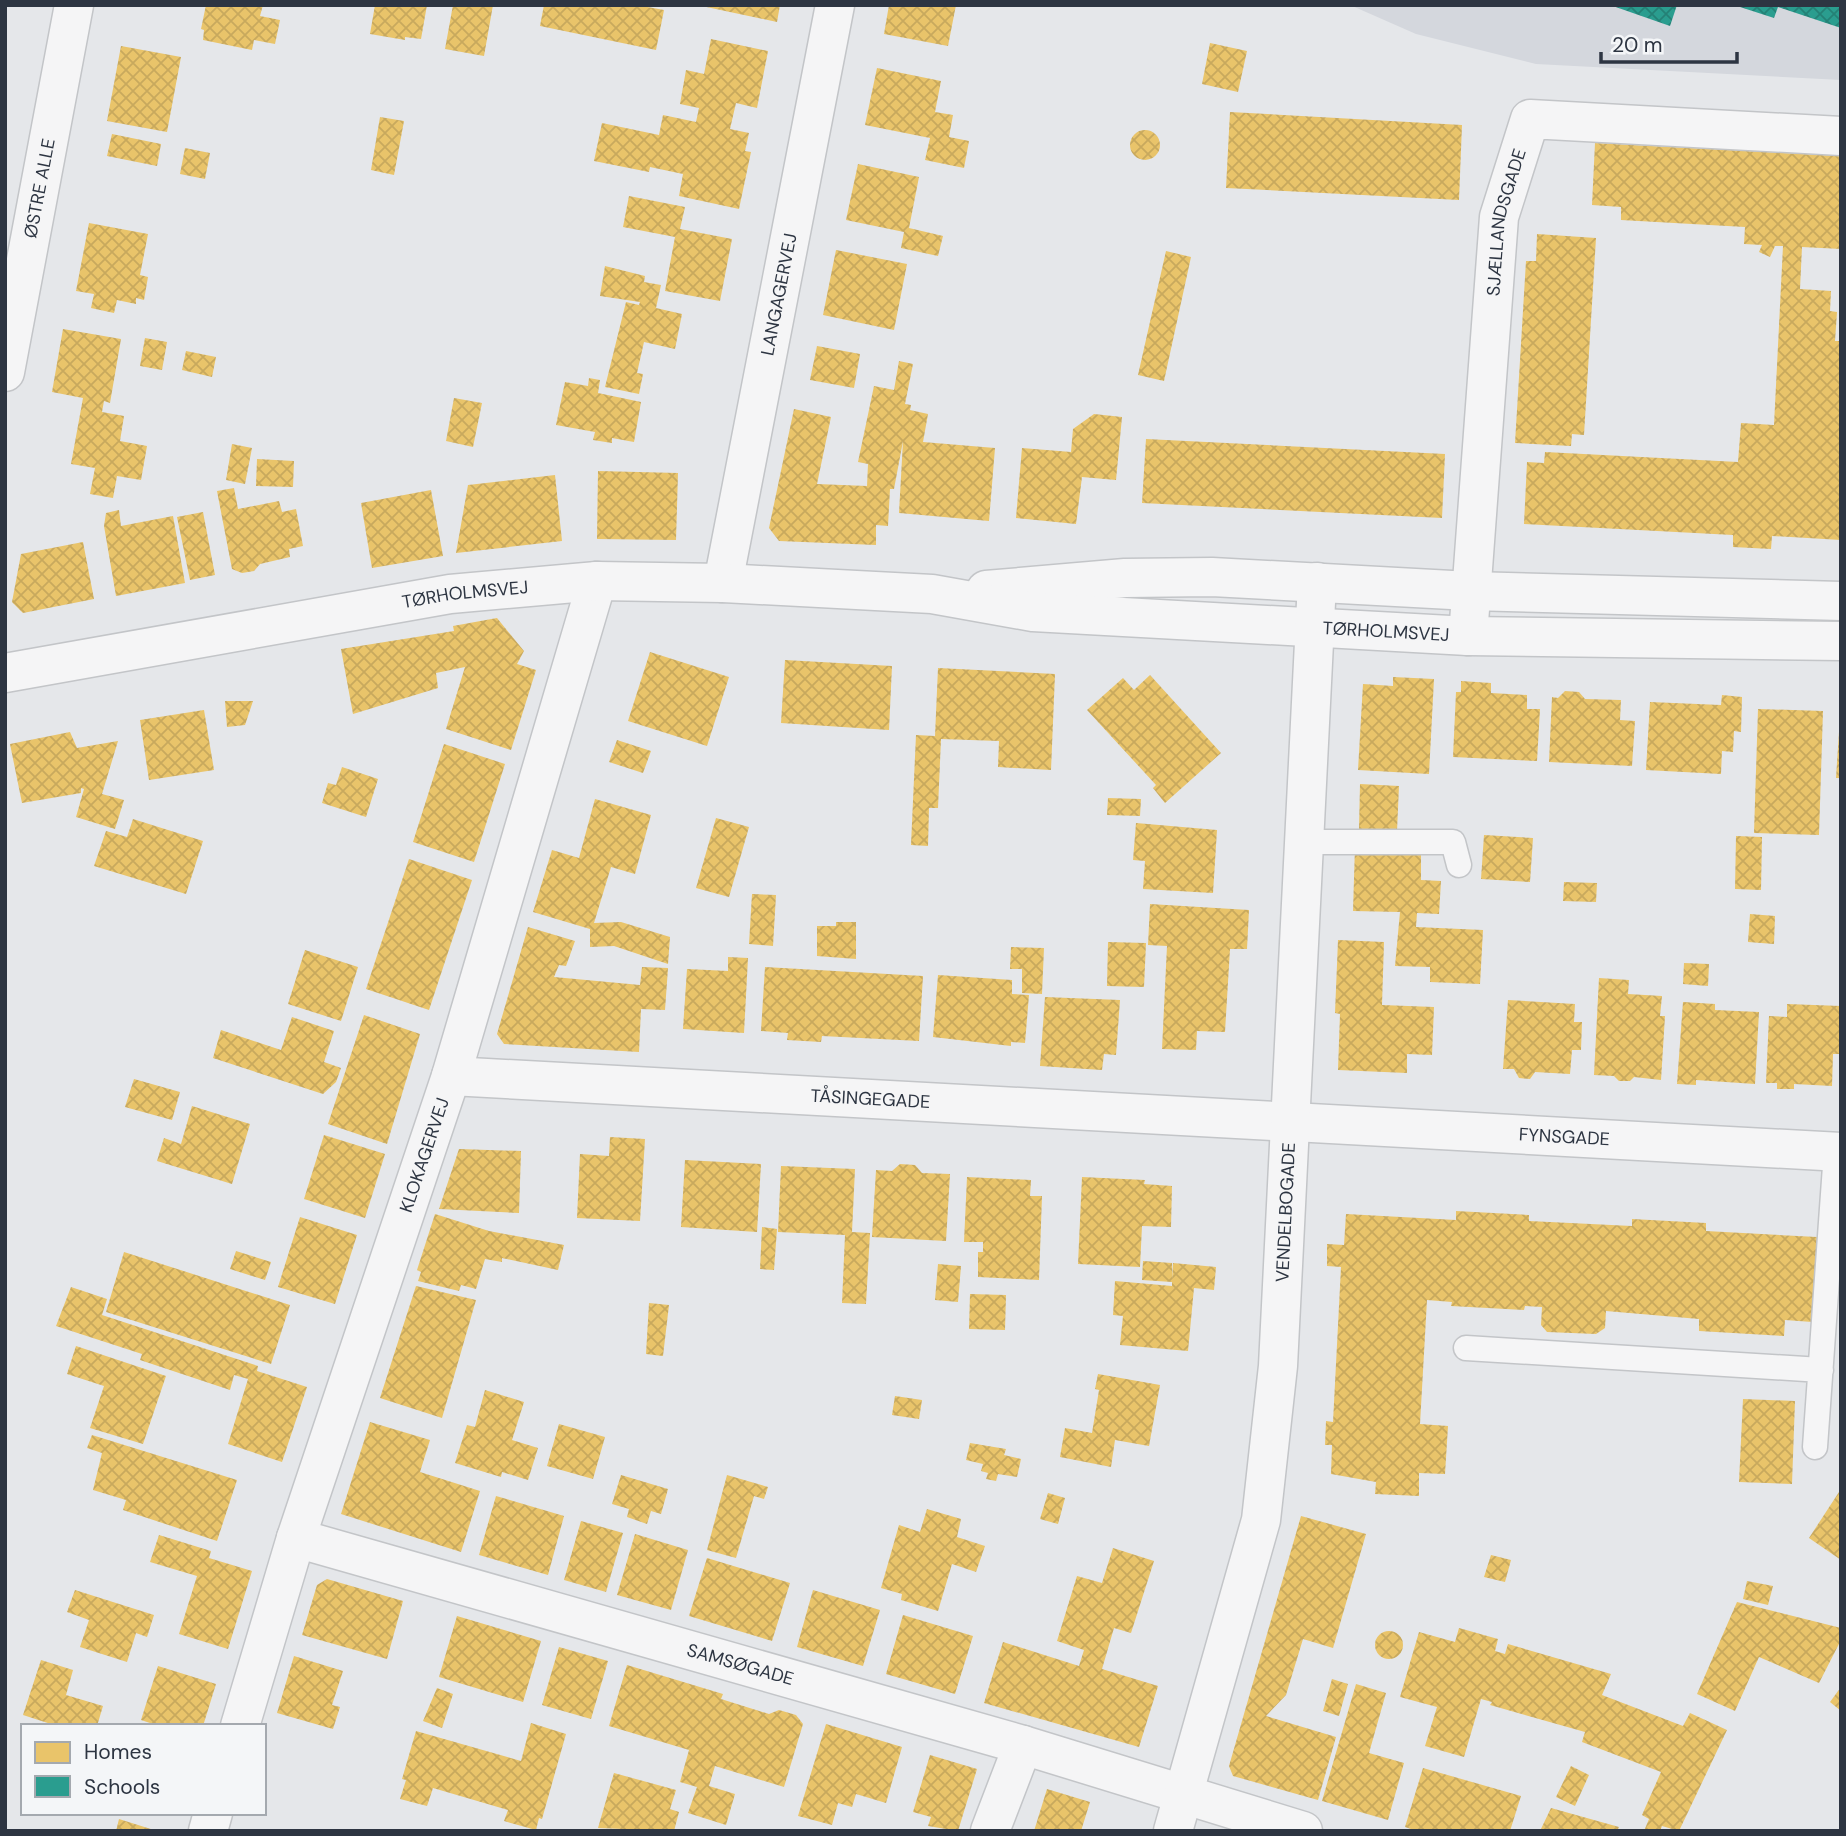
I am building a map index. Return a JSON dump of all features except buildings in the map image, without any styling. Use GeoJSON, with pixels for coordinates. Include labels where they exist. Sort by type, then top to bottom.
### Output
{"type":"FeatureCollection","features":[{"type":"Feature","properties":{"kind":"street","name":"ØSTRE ALLE"},"geometry":{"type":"LineString","coordinates":[[5,372],[74,5]]}},
{"type":"Feature","properties":{"kind":"street","name":"LANGAGERVEJ"},"geometry":{"type":"LineString","coordinates":[[723,583],[835,5]]}},
{"type":"Feature","properties":{"kind":"street","name":"SJÆLLANDSGADE"},"geometry":{"type":"LineString","coordinates":[[1468,636],[1499,217],[1530,119],[1841,136]]}},
{"type":"Feature","properties":{"kind":"street","name":"TØRHOLMSVEJ"},"geometry":{"type":"LineString","coordinates":[[932,594],[1125,578],[1317,582],[1470,591],[1841,601]]}},
{"type":"Feature","properties":{"kind":"street","name":"TØRHOLMSVEJ"},"geometry":{"type":"LineString","coordinates":[[5,673],[450,594],[597,581],[723,583],[932,594],[1033,612],[1468,636],[1841,641]]}},
{"type":"Feature","properties":{"kind":"street","name":"KLOKAGERVEJ"},"geometry":{"type":"LineString","coordinates":[[241,1724],[296,1538],[451,1076],[597,581]]}},
{"type":"Feature","properties":{"kind":"street","name":"VENDELBOGADE"},"geometry":{"type":"LineString","coordinates":[[1173,1831],[1261,1520],[1278,1366],[1317,582]]}},
{"type":"Feature","properties":{"kind":"street","name":"TÅSINGEGADE"},"geometry":{"type":"LineString","coordinates":[[451,1076],[1289,1124]]}},
{"type":"Feature","properties":{"kind":"street","name":"FYNSGADE"},"geometry":{"type":"LineString","coordinates":[[1289,1124],[1838,1152]]}},
{"type":"Feature","properties":{"kind":"street","name":"SAMSØGADE"},"geometry":{"type":"LineString","coordinates":[[296,1538],[1023,1745],[1303,1831]]}},
{"type":"Feature","properties":{"kind":"street"},"geometry":{"type":"LineString","coordinates":[[990,1831],[1023,1745]]}},
{"type":"Feature","properties":{"kind":"lane"},"geometry":{"type":"LineString","coordinates":[[1304,842],[1453,842],[1459,865]]}},
{"type":"Feature","properties":{"kind":"lane"},"geometry":{"type":"LineString","coordinates":[[1815,1447],[1838,1152]]}},
{"type":"Feature","properties":{"kind":"lane"},"geometry":{"type":"LineString","coordinates":[[1466,1348],[1821,1370]]}},
{"type":"Feature","properties":{"kind":"shaded area"},"geometry":{"type":"Polygon","coordinates":[[[1350,5],[1841,5],[1841,80],[1536,64],[1416,34],[1350,5]]]}}]}
